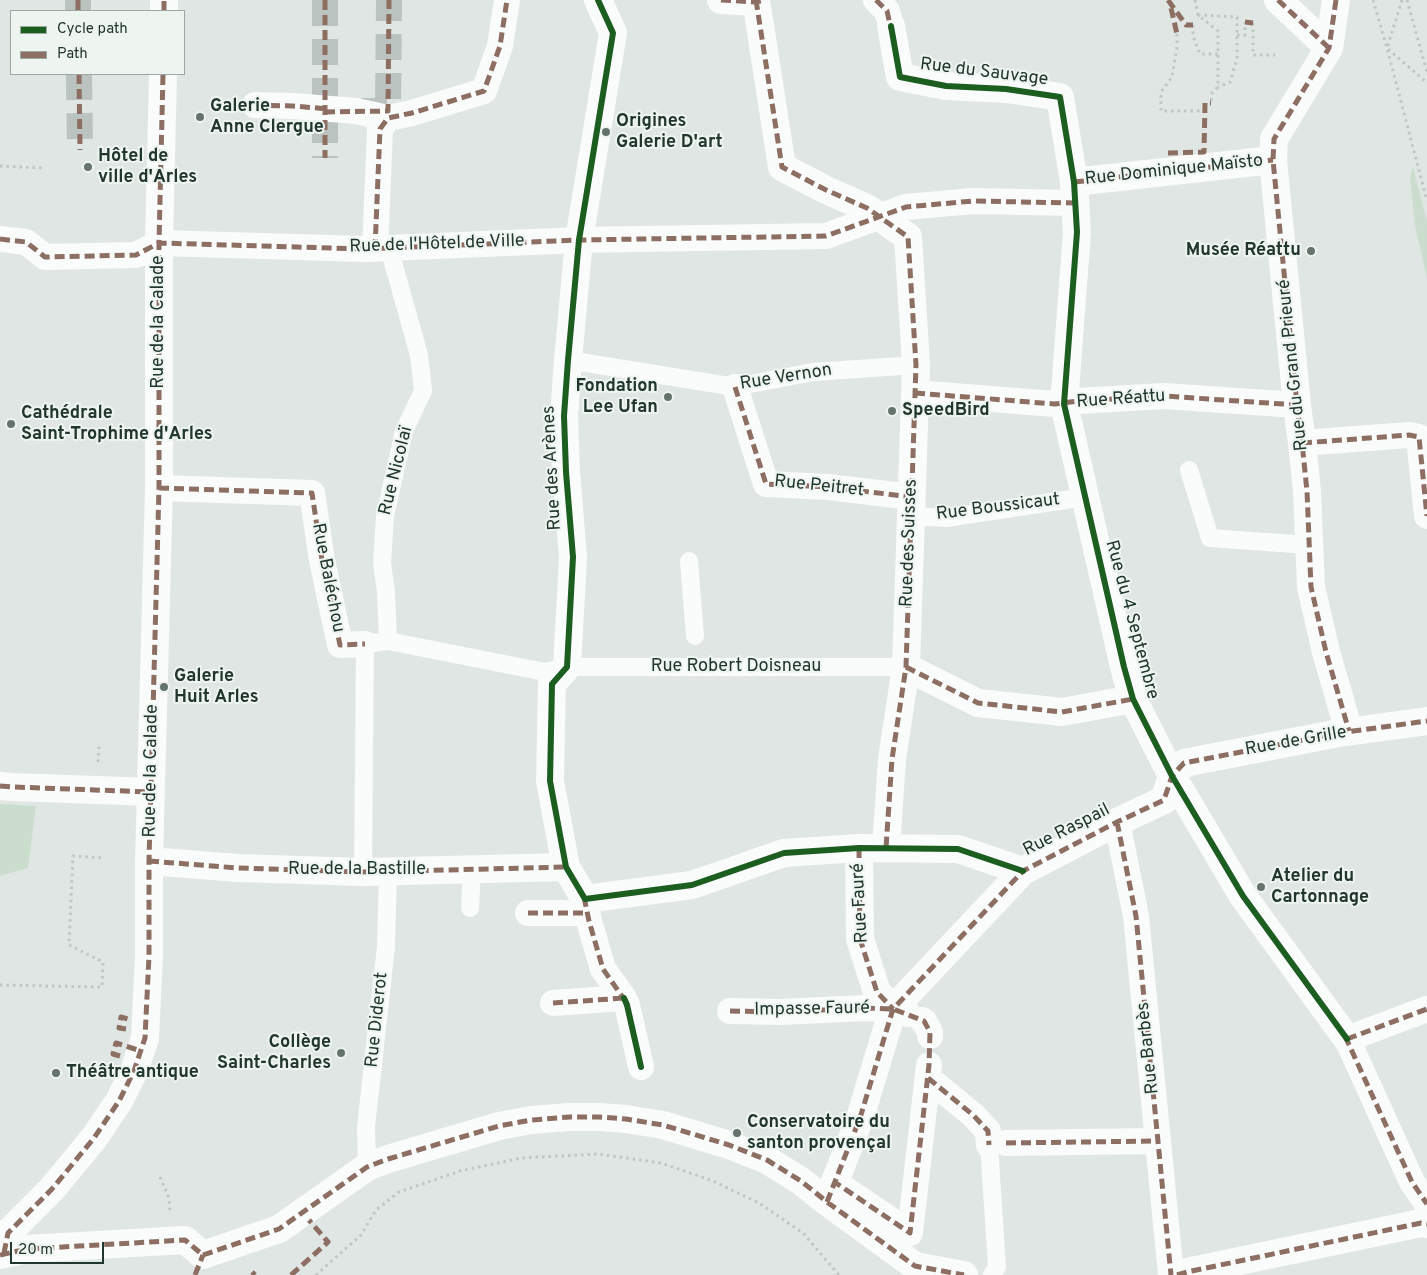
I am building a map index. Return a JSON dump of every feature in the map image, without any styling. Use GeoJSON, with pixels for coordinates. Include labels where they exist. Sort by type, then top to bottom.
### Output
{"type":"FeatureCollection","features":[{"type":"Feature","properties":{"kind":"street"},"geometry":{"type":"LineString","coordinates":[[255,105],[356,111],[388,118],[412,113],[484,91],[500,46],[508,0]]}},
{"type":"Feature","properties":{"kind":"street","name":"Rue des Arènes"},"geometry":{"type":"LineString","coordinates":[[567,667],[573,557],[566,472],[564,416],[568,360],[579,240],[613,33],[598,0]]}},
{"type":"Feature","properties":{"kind":"street"},"geometry":{"type":"LineString","coordinates":[[721,0],[759,1],[782,167],[826,190],[867,208],[878,216]]}},
{"type":"Feature","properties":{"kind":"street","name":"Rue du Sauvage"},"geometry":{"type":"LineString","coordinates":[[876,0],[887,11],[900,77],[946,86],[1006,89],[1060,98],[1074,192]]}},
{"type":"Feature","properties":{"kind":"street"},"geometry":{"type":"LineString","coordinates":[[1278,0],[1329,48]]}},
{"type":"Feature","properties":{"kind":"street"},"geometry":{"type":"LineString","coordinates":[[1329,48],[1336,0]]}},
{"type":"Feature","properties":{"kind":"street","name":"Rue du Grand Prieuré"},"geometry":{"type":"LineString","coordinates":[[1329,48],[1274,139],[1274,160],[1307,491],[1311,588],[1326,652],[1350,732]]}},
{"type":"Feature","properties":{"kind":"street","name":"Rue de la Calade"},"geometry":{"type":"LineString","coordinates":[[2,1254],[8,1233],[52,1189],[94,1138],[120,1102],[134,1071],[145,1038],[149,956],[149,861],[159,488],[163,75]]}},
{"type":"Feature","properties":{"kind":"street"},"geometry":{"type":"LineString","coordinates":[[382,248],[380,130],[388,118]]}},
{"type":"Feature","properties":{"kind":"street","name":"Rue Dominique Maïsto"},"geometry":{"type":"LineString","coordinates":[[878,216],[906,207],[1074,192],[1274,160]]}},
{"type":"Feature","properties":{"kind":"street","name":"Rue du 4 Septembre"},"geometry":{"type":"LineString","coordinates":[[1074,192],[1077,232],[1064,404],[1133,699],[1172,776],[1243,896],[1347,1038],[1412,1182],[1427,1204]]}},
{"type":"Feature","properties":{"kind":"street","name":"Rue de l'Hôtel de Ville"},"geometry":{"type":"LineString","coordinates":[[160,242],[382,248],[579,240],[826,236],[878,216]]}},
{"type":"Feature","properties":{"kind":"street","name":"Rue des Suisses"},"geometry":{"type":"LineString","coordinates":[[878,216],[908,237],[916,365],[906,667],[892,759],[886,848]]}},
{"type":"Feature","properties":{"kind":"street"},"geometry":{"type":"LineString","coordinates":[[0,239],[26,242],[45,257],[136,255],[160,242]]}},
{"type":"Feature","properties":{"kind":"street","name":"Rue Peitret"},"geometry":{"type":"LineString","coordinates":[[735,387],[766,484],[828,487],[911,507]]}},
{"type":"Feature","properties":{"kind":"street","name":"Rue Réattu"},"geometry":{"type":"LineString","coordinates":[[914,393],[1055,404],[1164,396],[1297,405]]}},
{"type":"Feature","properties":{"kind":"street"},"geometry":{"type":"LineString","coordinates":[[1302,443],[1409,434],[1419,437],[1427,516]]}},
{"type":"Feature","properties":{"kind":"street","name":"Rue Baléchou"},"geometry":{"type":"LineString","coordinates":[[159,488],[312,493],[322,560],[340,645],[376,643]]}},
{"type":"Feature","properties":{"kind":"street"},"geometry":{"type":"LineString","coordinates":[[567,667],[552,684],[550,781],[566,867],[586,906],[603,969],[627,1005],[641,1068]]}},
{"type":"Feature","properties":{"kind":"street"},"geometry":{"type":"LineString","coordinates":[[906,667],[978,704],[1062,712],[1133,699]]}},
{"type":"Feature","properties":{"kind":"street","name":"Rue de Grille"},"geometry":{"type":"LineString","coordinates":[[1172,776],[1184,763],[1350,732],[1427,721]]}},
{"type":"Feature","properties":{"kind":"street","name":"Rue Raspail"},"geometry":{"type":"LineString","coordinates":[[832,1193],[860,1118],[917,1022],[1023,871],[1116,822],[1164,800],[1172,776]]}},
{"type":"Feature","properties":{"kind":"street"},"geometry":{"type":"LineString","coordinates":[[0,786],[151,792]]}},
{"type":"Feature","properties":{"kind":"street","name":"Rue Barbès"},"geometry":{"type":"LineString","coordinates":[[1116,822],[1136,916],[1172,1275]]}},
{"type":"Feature","properties":{"kind":"street"},"geometry":{"type":"LineString","coordinates":[[528,913],[586,906],[692,884],[784,853],[859,848],[958,850],[1023,871]]}},
{"type":"Feature","properties":{"kind":"street","name":"Rue Fauré"},"geometry":{"type":"LineString","coordinates":[[859,848],[860,938],[877,992],[917,1022]]}},
{"type":"Feature","properties":{"kind":"street","name":"Rue de la Bastille"},"geometry":{"type":"LineString","coordinates":[[149,861],[238,868],[376,872],[566,867]]}},
{"type":"Feature","properties":{"kind":"street"},"geometry":{"type":"LineString","coordinates":[[553,1003],[624,998]]}},
{"type":"Feature","properties":{"kind":"street","name":"Impasse Fauré"},"geometry":{"type":"LineString","coordinates":[[730,1011],[781,1012],[864,1008],[917,1022]]}},
{"type":"Feature","properties":{"kind":"street"},"geometry":{"type":"LineString","coordinates":[[1347,1038],[1427,1009]]}},
{"type":"Feature","properties":{"kind":"street"},"geometry":{"type":"LineString","coordinates":[[2,1254],[27,1249],[185,1240],[199,1265],[279,1229],[367,1167],[499,1126],[531,1120],[570,1117],[626,1119],[663,1125],[729,1145],[767,1160],[801,1181],[832,1193],[910,1233],[928,1071],[973,1115],[994,1140],[1158,1141]]}},
{"type":"Feature","properties":{"kind":"street"},"geometry":{"type":"LineString","coordinates":[[832,1193],[915,1266],[964,1275]]}},
{"type":"Feature","properties":{"kind":"street"},"geometry":{"type":"LineString","coordinates":[[1177,1275],[1421,1223],[1427,1224]]}},
{"type":"Feature","properties":{"kind":"lane","name":"Rue Nicolaï"},"geometry":{"type":"LineString","coordinates":[[376,643],[386,592],[382,563],[384,516],[404,431],[423,391],[419,355],[382,248]]}},
{"type":"Feature","properties":{"kind":"lane","name":"Rue Vernon"},"geometry":{"type":"LineString","coordinates":[[568,360],[735,387],[813,372],[916,365]]}},
{"type":"Feature","properties":{"kind":"lane"},"geometry":{"type":"LineString","coordinates":[[1189,470],[1210,538],[1308,546]]}},
{"type":"Feature","properties":{"kind":"lane","name":"Rue Boussicaut"},"geometry":{"type":"LineString","coordinates":[[911,507],[946,518],[1085,497]]}},
{"type":"Feature","properties":{"kind":"lane"},"geometry":{"type":"LineString","coordinates":[[689,561],[695,636]]}},
{"type":"Feature","properties":{"kind":"lane","name":"Rue Baléchou"},"geometry":{"type":"LineString","coordinates":[[376,643],[545,672],[567,667]]}},
{"type":"Feature","properties":{"kind":"lane","name":"Rue Diderot"},"geometry":{"type":"LineString","coordinates":[[367,1167],[366,1127],[386,947],[376,872],[376,643]]}},
{"type":"Feature","properties":{"kind":"lane","name":"Rue Robert Doisneau"},"geometry":{"type":"LineString","coordinates":[[567,667],[696,663],[906,667]]}},
{"type":"Feature","properties":{"kind":"lane"},"geometry":{"type":"LineString","coordinates":[[470,908],[472,869]]}},
{"type":"Feature","properties":{"kind":"lane"},"geometry":{"type":"LineString","coordinates":[[992,1275],[997,1267],[994,1140]]}},
{"type":"Feature","properties":{"kind":"path"},"geometry":{"type":"LineString","coordinates":[[1195,0],[1198,15],[1218,31],[1218,87]]}},
{"type":"Feature","properties":{"kind":"path"},"geometry":{"type":"LineString","coordinates":[[1373,0],[1427,201]]}},
{"type":"Feature","properties":{"kind":"path"},"geometry":{"type":"LineString","coordinates":[[1387,48],[1402,0]]}},
{"type":"Feature","properties":{"kind":"path"},"geometry":{"type":"LineString","coordinates":[[1407,0],[1427,72]]}},
{"type":"Feature","properties":{"kind":"path"},"geometry":{"type":"LineString","coordinates":[[1198,15],[1237,17],[1237,59],[1230,82],[1218,87],[1212,93],[1211,103]]}},
{"type":"Feature","properties":{"kind":"path"},"geometry":{"type":"LineString","coordinates":[[1237,35],[1246,34],[1245,22]]}},
{"type":"Feature","properties":{"kind":"path"},"geometry":{"type":"LineString","coordinates":[[1253,22],[1253,55],[1275,55]]}},
{"type":"Feature","properties":{"kind":"path"},"geometry":{"type":"LineString","coordinates":[[1193,25],[1193,36],[1200,54],[1218,54]]}},
{"type":"Feature","properties":{"kind":"path"},"geometry":{"type":"LineString","coordinates":[[1177,34],[1178,47],[1172,77],[1161,92],[1161,111],[1205,111]]}},
{"type":"Feature","properties":{"kind":"path"},"geometry":{"type":"LineString","coordinates":[[1387,48],[1427,83]]}},
{"type":"Feature","properties":{"kind":"path"},"geometry":{"type":"LineString","coordinates":[[0,166],[43,168]]}},
{"type":"Feature","properties":{"kind":"path"},"geometry":{"type":"LineString","coordinates":[[0,985],[102,986],[103,962],[69,945],[73,856],[104,858]]}},
{"type":"Feature","properties":{"kind":"path"},"geometry":{"type":"LineString","coordinates":[[316,1275],[361,1235],[376,1210],[399,1192],[460,1171],[521,1158],[598,1154],[661,1163],[713,1181],[759,1203],[803,1233],[838,1275]]}},
{"type":"Feature","properties":{"kind":"green space"},"geometry":{"type":"Polygon","coordinates":[[[1413,167],[1427,221],[1427,278],[1415,226],[1410,178],[1413,167]]]}},
{"type":"Feature","properties":{"kind":"green space"},"geometry":{"type":"Polygon","coordinates":[[[0,804],[36,806],[28,868],[0,876],[0,804]]]}},
{"type":"Feature","properties":{"kind":"tunnel"},"geometry":{"type":"LineString","coordinates":[[78,0],[78,10]]}},
{"type":"Feature","properties":{"kind":"tunnel"},"geometry":{"type":"LineString","coordinates":[[325,0],[325,158]]}},
{"type":"Feature","properties":{"kind":"tunnel"},"geometry":{"type":"LineString","coordinates":[[361,111],[388,111],[389,0]]}},
{"type":"Feature","properties":{"kind":"tunnel"},"geometry":{"type":"LineString","coordinates":[[79,75],[80,150]]}},
{"type":"Feature","properties":{"kind":"marked path"},"geometry":{"type":"LineString","coordinates":[[78,0],[78,10]]}},
{"type":"Feature","properties":{"kind":"marked path"},"geometry":{"type":"LineString","coordinates":[[164,0],[164,10]]}},
{"type":"Feature","properties":{"kind":"marked path"},"geometry":{"type":"LineString","coordinates":[[325,0],[325,158]]}},
{"type":"Feature","properties":{"kind":"marked path"},"geometry":{"type":"LineString","coordinates":[[325,112],[388,111],[389,0]]}},
{"type":"Feature","properties":{"kind":"marked path"},"geometry":{"type":"LineString","coordinates":[[375,249],[380,129],[388,118],[412,113],[484,91],[500,46],[507,0]]}},
{"type":"Feature","properties":{"kind":"marked path"},"geometry":{"type":"LineString","coordinates":[[721,0],[756,2],[764,0]]}},
{"type":"Feature","properties":{"kind":"marked path"},"geometry":{"type":"LineString","coordinates":[[756,0],[782,167],[826,190],[867,208],[908,237],[916,365],[906,667],[892,759],[886,848]]}},
{"type":"Feature","properties":{"kind":"marked path"},"geometry":{"type":"LineString","coordinates":[[876,0],[887,11],[891,29]]}},
{"type":"Feature","properties":{"kind":"marked path"},"geometry":{"type":"LineString","coordinates":[[1168,0],[1186,25],[1193,25]]}},
{"type":"Feature","properties":{"kind":"marked path"},"geometry":{"type":"LineString","coordinates":[[1278,0],[1329,48]]}},
{"type":"Feature","properties":{"kind":"marked path"},"geometry":{"type":"LineString","coordinates":[[1336,0],[1329,48],[1274,139],[1273,160],[1307,491],[1311,587],[1326,652],[1349,731]]}},
{"type":"Feature","properties":{"kind":"marked path"},"geometry":{"type":"LineString","coordinates":[[1171,8],[1177,34]]}},
{"type":"Feature","properties":{"kind":"marked path"},"geometry":{"type":"LineString","coordinates":[[1245,22],[1253,23]]}},
{"type":"Feature","properties":{"kind":"marked path"},"geometry":{"type":"LineString","coordinates":[[79,75],[80,150]]}},
{"type":"Feature","properties":{"kind":"marked path"},"geometry":{"type":"LineString","coordinates":[[4,1253],[8,1233],[52,1189],[94,1138],[119,1101],[134,1071],[145,1038],[149,956],[149,861],[159,488],[159,243],[163,75]]}},
{"type":"Feature","properties":{"kind":"marked path"},"geometry":{"type":"LineString","coordinates":[[1168,153],[1204,152],[1205,103],[1211,103]]}},
{"type":"Feature","properties":{"kind":"marked path"},"geometry":{"type":"LineString","coordinates":[[255,105],[329,109]]}},
{"type":"Feature","properties":{"kind":"marked path"},"geometry":{"type":"LineString","coordinates":[[1074,182],[1273,160]]}},
{"type":"Feature","properties":{"kind":"marked path"},"geometry":{"type":"LineString","coordinates":[[0,239],[26,242],[45,257],[136,255],[159,243],[365,249],[579,240],[826,236],[906,207],[973,201],[1075,203]]}},
{"type":"Feature","properties":{"kind":"marked path"},"geometry":{"type":"LineString","coordinates":[[735,387],[766,484],[828,487],[912,497]]}},
{"type":"Feature","properties":{"kind":"marked path"},"geometry":{"type":"LineString","coordinates":[[915,393],[1055,404],[1164,396],[1297,405]]}},
{"type":"Feature","properties":{"kind":"marked path"},"geometry":{"type":"LineString","coordinates":[[1302,443],[1409,435],[1419,437],[1427,516]]}},
{"type":"Feature","properties":{"kind":"marked path"},"geometry":{"type":"LineString","coordinates":[[159,488],[312,493],[322,560],[340,645],[365,644]]}},
{"type":"Feature","properties":{"kind":"marked path"},"geometry":{"type":"LineString","coordinates":[[906,667],[978,703],[1062,712],[1133,699]]}},
{"type":"Feature","properties":{"kind":"marked path"},"geometry":{"type":"LineString","coordinates":[[827,1202],[860,1118],[893,1009],[1023,871],[1164,800],[1172,776],[1184,763],[1339,733],[1427,721]]}},
{"type":"Feature","properties":{"kind":"marked path"},"geometry":{"type":"LineString","coordinates":[[0,786],[151,792]]}},
{"type":"Feature","properties":{"kind":"marked path"},"geometry":{"type":"LineString","coordinates":[[1117,822],[1136,916],[1171,1275]]}},
{"type":"Feature","properties":{"kind":"marked path"},"geometry":{"type":"LineString","coordinates":[[859,848],[860,939],[877,992],[893,1009]]}},
{"type":"Feature","properties":{"kind":"marked path"},"geometry":{"type":"LineString","coordinates":[[149,861],[238,868],[363,872],[566,867]]}},
{"type":"Feature","properties":{"kind":"marked path"},"geometry":{"type":"LineString","coordinates":[[584,897],[603,969],[626,1002]]}},
{"type":"Feature","properties":{"kind":"marked path"},"geometry":{"type":"LineString","coordinates":[[528,913],[587,913]]}},
{"type":"Feature","properties":{"kind":"marked path"},"geometry":{"type":"LineString","coordinates":[[553,1003],[624,998]]}},
{"type":"Feature","properties":{"kind":"marked path"},"geometry":{"type":"LineString","coordinates":[[730,1011],[781,1012],[864,1008],[893,1009],[924,1021],[930,1032],[929,1065],[910,1233],[836,1183]]}},
{"type":"Feature","properties":{"kind":"marked path"},"geometry":{"type":"LineString","coordinates":[[1347,1039],[1427,1009]]}},
{"type":"Feature","properties":{"kind":"marked path"},"geometry":{"type":"LineString","coordinates":[[126,1029],[119,1028],[121,1017],[128,1019]]}},
{"type":"Feature","properties":{"kind":"marked path"},"geometry":{"type":"LineString","coordinates":[[1345,1036],[1412,1182],[1427,1204]]}},
{"type":"Feature","properties":{"kind":"marked path"},"geometry":{"type":"LineString","coordinates":[[120,1056],[113,1054],[116,1043],[141,1051]]}},
{"type":"Feature","properties":{"kind":"marked path"},"geometry":{"type":"LineString","coordinates":[[928,1078],[973,1115],[988,1131],[989,1145]]}},
{"type":"Feature","properties":{"kind":"marked path"},"geometry":{"type":"LineString","coordinates":[[203,1255],[279,1229],[367,1167],[388,1159],[499,1126],[531,1120],[599,1117],[663,1125],[729,1145],[767,1160],[801,1181],[915,1266],[964,1275]]}},
{"type":"Feature","properties":{"kind":"marked path"},"geometry":{"type":"LineString","coordinates":[[1006,1143],[1158,1141]]}},
{"type":"Feature","properties":{"kind":"marked path"},"geometry":{"type":"LineString","coordinates":[[291,1275],[328,1242],[309,1220]]}},
{"type":"Feature","properties":{"kind":"marked path"},"geometry":{"type":"LineString","coordinates":[[1177,1275],[1421,1223],[1427,1224]]}},
{"type":"Feature","properties":{"kind":"marked path"},"geometry":{"type":"LineString","coordinates":[[0,1255],[27,1249],[185,1240],[203,1255]]}},
{"type":"Feature","properties":{"kind":"marked path"},"geometry":{"type":"LineString","coordinates":[[195,1275],[203,1255]]}},
{"type":"Feature","properties":{"kind":"marked path"},"geometry":{"type":"LineString","coordinates":[[252,1272],[255,1275]]}},
{"type":"Feature","properties":{"kind":"cycle path"},"geometry":{"type":"LineString","coordinates":[[598,0],[613,33],[579,240],[564,416],[566,472],[573,557],[567,667],[552,684],[550,781],[566,867],[585,899],[692,885],[784,853],[859,848],[958,849],[1023,871]]}},
{"type":"Feature","properties":{"kind":"cycle path"},"geometry":{"type":"LineString","coordinates":[[891,26],[900,77],[946,86],[1006,89],[1060,97],[1074,182],[1077,232],[1064,404],[1133,699],[1172,776],[1243,896],[1347,1039]]}},
{"type":"Feature","properties":{"kind":"cycle path"},"geometry":{"type":"LineString","coordinates":[[624,998],[641,1067]]}},
{"type":"Feature","properties":{"kind":"place","name":"Galerie Anne Clergue"},"geometry":{"type":"Point","coordinates":[200,117]}},
{"type":"Feature","properties":{"kind":"place","name":"Origines Galerie D'art"},"geometry":{"type":"Point","coordinates":[606,132]}},
{"type":"Feature","properties":{"kind":"place","name":"Hôtel de ville d'Arles"},"geometry":{"type":"Point","coordinates":[88,167]}},
{"type":"Feature","properties":{"kind":"place","name":"Musée Réattu"},"geometry":{"type":"Point","coordinates":[1311,251]}},
{"type":"Feature","properties":{"kind":"place","name":"Fondation Lee Ufan"},"geometry":{"type":"Point","coordinates":[668,397]}},
{"type":"Feature","properties":{"kind":"place","name":"SpeedBird"},"geometry":{"type":"Point","coordinates":[892,411]}},
{"type":"Feature","properties":{"kind":"place","name":"Cathédrale Saint-Trophime d'Arles"},"geometry":{"type":"Point","coordinates":[11,424]}},
{"type":"Feature","properties":{"kind":"place","name":"Galerie Huit Arles"},"geometry":{"type":"Point","coordinates":[164,687]}},
{"type":"Feature","properties":{"kind":"place","name":"Atelier du Cartonnage"},"geometry":{"type":"Point","coordinates":[1261,887]}},
{"type":"Feature","properties":{"kind":"place","name":"Collège Saint-Charles"},"geometry":{"type":"Point","coordinates":[341,1053]}},
{"type":"Feature","properties":{"kind":"place","name":"Théâtre antique"},"geometry":{"type":"Point","coordinates":[56,1073]}},
{"type":"Feature","properties":{"kind":"place","name":"Conservatoire du santon provençal"},"geometry":{"type":"Point","coordinates":[737,1133]}}]}
